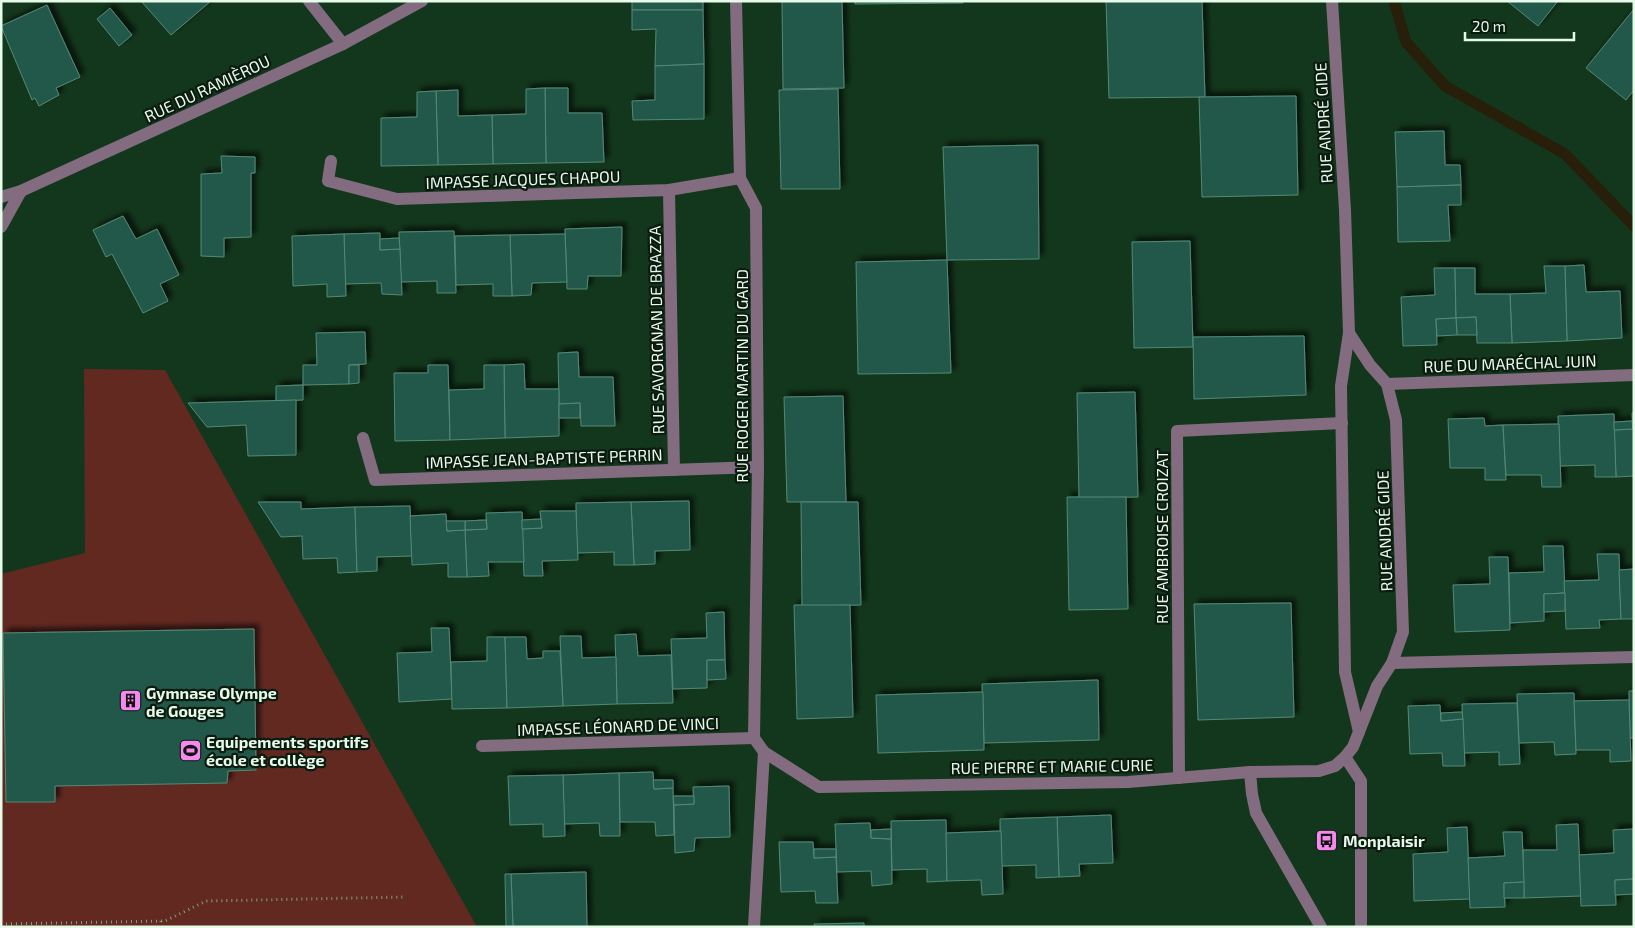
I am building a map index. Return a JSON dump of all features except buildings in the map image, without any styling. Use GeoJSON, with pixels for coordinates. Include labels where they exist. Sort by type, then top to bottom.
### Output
{"type":"FeatureCollection","features":[{"type":"Feature","properties":{"kind":"street"},"geometry":{"type":"LineString","coordinates":[[309,1],[342,44]]}},
{"type":"Feature","properties":{"kind":"street","name":"RUE DU RAMIÈROU"},"geometry":{"type":"LineString","coordinates":[[1,197],[21,191],[342,44],[422,1]]}},
{"type":"Feature","properties":{"kind":"street","name":"RUE ROGER MARTIN DU GARD"},"geometry":{"type":"LineString","coordinates":[[736,1],[740,178],[756,208],[758,467],[754,738]]}},
{"type":"Feature","properties":{"kind":"street","name":"RUE ANDRÉ GIDE"},"geometry":{"type":"LineString","coordinates":[[1332,1],[1349,333],[1341,386],[1345,672],[1359,732]]}},
{"type":"Feature","properties":{"kind":"street","name":"IMPASSE JACQUES CHAPOU"},"geometry":{"type":"LineString","coordinates":[[330,160],[328,181],[397,199],[669,190],[740,178]]}},
{"type":"Feature","properties":{"kind":"street","name":"RUE SAVORGNAN DE BRAZZA"},"geometry":{"type":"LineString","coordinates":[[669,190],[674,470]]}},
{"type":"Feature","properties":{"kind":"street"},"geometry":{"type":"LineString","coordinates":[[1,227],[21,191]]}},
{"type":"Feature","properties":{"kind":"street","name":"RUE ANDRÉ GIDE"},"geometry":{"type":"LineString","coordinates":[[1345,757],[1353,747],[1377,686],[1392,663],[1403,632],[1396,420],[1386,384],[1370,365],[1349,333]]}},
{"type":"Feature","properties":{"kind":"street","name":"RUE DU MARÉCHAL JUIN"},"geometry":{"type":"LineString","coordinates":[[1386,384],[1634,375]]}},
{"type":"Feature","properties":{"kind":"street","name":"RUE AMBROISE CROIZAT"},"geometry":{"type":"LineString","coordinates":[[1179,778],[1177,431],[1342,423]]}},
{"type":"Feature","properties":{"kind":"street","name":"IMPASSE JEAN-BAPTISTE PERRIN"},"geometry":{"type":"LineString","coordinates":[[363,438],[375,480],[758,467]]}},
{"type":"Feature","properties":{"kind":"street"},"geometry":{"type":"LineString","coordinates":[[1392,663],[1634,657]]}},
{"type":"Feature","properties":{"kind":"street"},"geometry":{"type":"LineString","coordinates":[[754,738],[764,752],[754,927]]}},
{"type":"Feature","properties":{"kind":"street","name":"IMPASSE LÉONARD DE VINCI"},"geometry":{"type":"LineString","coordinates":[[482,746],[754,738]]}},
{"type":"Feature","properties":{"kind":"street","name":"RUE PIERRE ET MARIE CURIE"},"geometry":{"type":"LineString","coordinates":[[764,752],[819,786],[1128,782],[1250,772],[1319,771],[1335,766],[1345,757]]}},
{"type":"Feature","properties":{"kind":"street"},"geometry":{"type":"LineString","coordinates":[[1345,757],[1361,781],[1361,927]]}},
{"type":"Feature","properties":{"kind":"street"},"geometry":{"type":"LineString","coordinates":[[1250,772],[1256,813],[1321,927]]}},
{"type":"Feature","properties":{"kind":"path"},"geometry":{"type":"LineString","coordinates":[[1,924],[166,921],[206,901],[405,897]]}},
{"type":"Feature","properties":{"kind":"path"},"geometry":{"type":"LineString","coordinates":[[161,921],[161,927]]}},
{"type":"Feature","properties":{"kind":"shaded area","name":"Equipements sportifs école et collège"},"geometry":{"type":"Polygon","coordinates":[[[84,369],[165,370],[477,927],[1,927],[1,574],[85,553],[84,369]]]}},
{"type":"Feature","properties":{"kind":"waterway"},"geometry":{"type":"LineString","coordinates":[[1394,1],[1406,42],[1445,86],[1565,154],[1634,226]]}},
{"type":"Feature","properties":{"kind":"place","name":"Gymnase Olympe de Gouges"},"geometry":{"type":"Point","coordinates":[130,701]}},
{"type":"Feature","properties":{"kind":"place","name":"Equipements sportifs école et collège"},"geometry":{"type":"Point","coordinates":[190,750]}},
{"type":"Feature","properties":{"kind":"place","name":"Monplaisir"},"geometry":{"type":"Point","coordinates":[1327,840]}}]}
